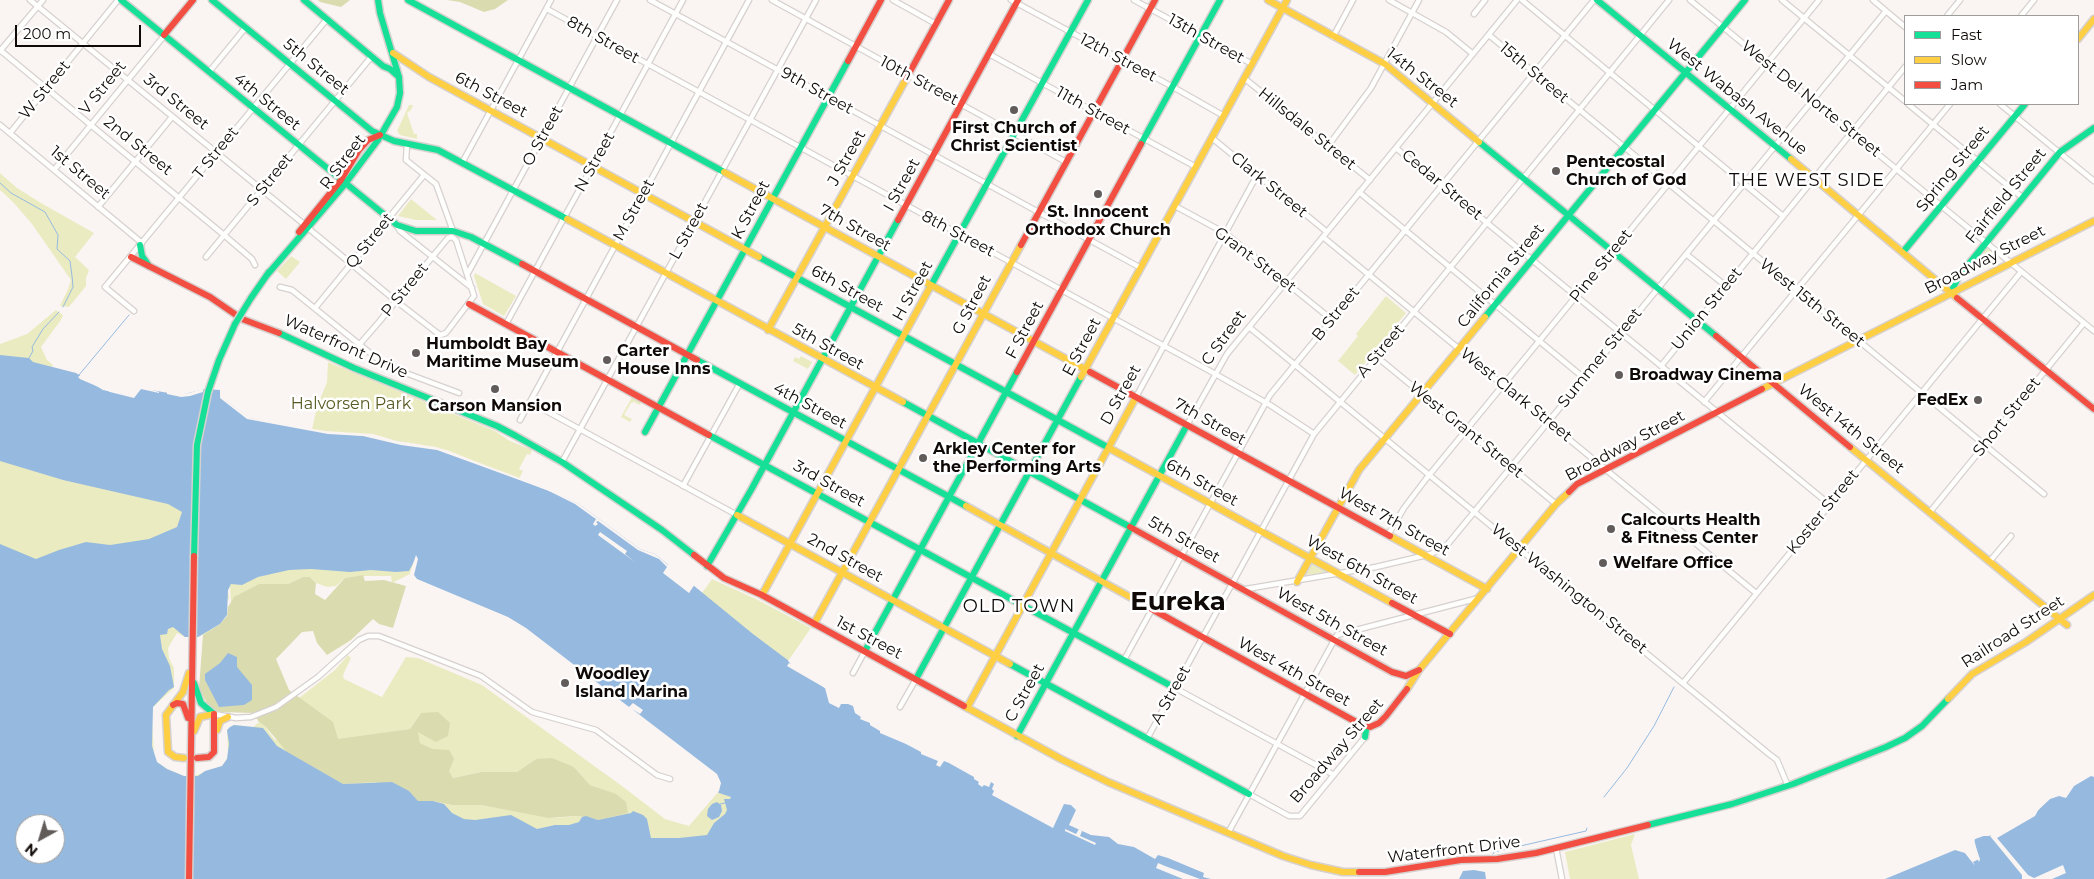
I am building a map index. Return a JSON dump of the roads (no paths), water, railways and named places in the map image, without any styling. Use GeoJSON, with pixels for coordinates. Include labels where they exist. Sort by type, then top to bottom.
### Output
{"type":"FeatureCollection","features":[{"type":"Feature","properties":{"kind":"main road","name":"4th Street"},"geometry":{"type":"LineString","coordinates":[[119,0],[397,225],[416,231],[466,235],[484,244],[950,497],[1203,637]]}},
{"type":"Feature","properties":{"kind":"main road","name":"V Street"},"geometry":{"type":"LineString","coordinates":[[164,35],[193,0]]}},
{"type":"Feature","properties":{"kind":"main road","name":"5th Street"},"geometry":{"type":"LineString","coordinates":[[212,0],[372,131],[407,145],[438,150],[1232,582]]}},
{"type":"Feature","properties":{"kind":"main road"},"geometry":{"type":"LineString","coordinates":[[304,0],[379,62],[404,73],[413,70],[419,72]]}},
{"type":"Feature","properties":{"kind":"main road","name":"R Street"},"geometry":{"type":"LineString","coordinates":[[192,664],[195,468],[200,427],[208,392],[229,336],[251,298],[267,275],[378,140],[397,107],[404,73],[393,53],[380,14],[378,0]]}},
{"type":"Feature","properties":{"kind":"main road","name":"7th Street"},"geometry":{"type":"LineString","coordinates":[[408,0],[1289,480]]}},
{"type":"Feature","properties":{"kind":"main road","name":"K Street"},"geometry":{"type":"LineString","coordinates":[[645,432],[881,0]]}},
{"type":"Feature","properties":{"kind":"main road","name":"J Street"},"geometry":{"type":"LineString","coordinates":[[768,330],[949,0]]}},
{"type":"Feature","properties":{"kind":"main road","name":"H Street"},"geometry":{"type":"LineString","coordinates":[[762,595],[1088,0]]}},
{"type":"Feature","properties":{"kind":"main road","name":"G Street"},"geometry":{"type":"LineString","coordinates":[[814,624],[1155,0]]}},
{"type":"Feature","properties":{"kind":"main road","name":"F Street"},"geometry":{"type":"LineString","coordinates":[[865,651],[1220,0]]}},
{"type":"Feature","properties":{"kind":"main road","name":"14th Street"},"geometry":{"type":"LineString","coordinates":[[1268,0],[1385,64],[1524,178]]}},
{"type":"Feature","properties":{"kind":"main road","name":"E Street"},"geometry":{"type":"LineString","coordinates":[[916,679],[1287,0]]}},
{"type":"Feature","properties":{"kind":"main road","name":"West Wabash Avenue"},"geometry":{"type":"LineString","coordinates":[[1596,0],[1859,214],[2094,409]]}},
{"type":"Feature","properties":{"kind":"main road","name":"California Street"},"geometry":{"type":"LineString","coordinates":[[1297,582],[1359,470],[1745,0]]}},
{"type":"Feature","properties":{"kind":"main road","name":"I Street"},"geometry":{"type":"LineString","coordinates":[[708,566],[962,104],[1015,1]]}},
{"type":"Feature","properties":{"kind":"main road"},"geometry":{"type":"LineString","coordinates":[[2079,38],[2094,20]]}},
{"type":"Feature","properties":{"kind":"main road"},"geometry":{"type":"LineString","coordinates":[[379,62],[386,62],[393,53],[419,72]]}},
{"type":"Feature","properties":{"kind":"main road","name":"6th Street"},"geometry":{"type":"LineString","coordinates":[[419,72],[1261,530]]}},
{"type":"Feature","properties":{"kind":"main road","name":"Spring Street"},"geometry":{"type":"LineString","coordinates":[[1903,252],[2024,105]]}},
{"type":"Feature","properties":{"kind":"main road","name":"Fairfield Street"},"geometry":{"type":"LineString","coordinates":[[1951,292],[1959,276],[2060,152],[2094,128]]}},
{"type":"Feature","properties":{"kind":"main road","name":"West 14th Street"},"geometry":{"type":"LineString","coordinates":[[1524,178],[2067,625]]}},
{"type":"Feature","properties":{"kind":"main road","name":"Broadway Street"},"geometry":{"type":"LineString","coordinates":[[1374,726],[1383,720],[1412,683],[1419,670],[1556,504],[1577,484],[2009,262],[2094,221]]}},
{"type":"Feature","properties":{"kind":"main road"},"geometry":{"type":"LineString","coordinates":[[141,244],[142,256],[150,267]]}},
{"type":"Feature","properties":{"kind":"main road","name":"Waterfront Drive"},"geometry":{"type":"LineString","coordinates":[[131,256],[206,294],[242,319],[269,328],[354,368],[497,426],[562,462],[662,530],[708,566]]}},
{"type":"Feature","properties":{"kind":"main road","name":"3rd Street"},"geometry":{"type":"LineString","coordinates":[[469,304],[1175,688]]}},
{"type":"Feature","properties":{"kind":"main road","name":"D Street"},"geometry":{"type":"LineString","coordinates":[[967,708],[1136,397]]}},
{"type":"Feature","properties":{"kind":"main road","name":"C Street"},"geometry":{"type":"LineString","coordinates":[[1017,736],[1187,425]]}},
{"type":"Feature","properties":{"kind":"main road","name":"West 7th Street"},"geometry":{"type":"LineString","coordinates":[[1289,480],[1487,589]]}},
{"type":"Feature","properties":{"kind":"main road","name":"2nd Street"},"geometry":{"type":"LineString","coordinates":[[737,515],[1249,794]]}},
{"type":"Feature","properties":{"kind":"main road","name":"West 6th Street"},"geometry":{"type":"LineString","coordinates":[[1261,530],[1450,634]]}},
{"type":"Feature","properties":{"kind":"main road","name":"1st Street"},"geometry":{"type":"LineString","coordinates":[[708,566],[731,582],[762,595],[1017,736]]}},
{"type":"Feature","properties":{"kind":"main road","name":"West 5th Street"},"geometry":{"type":"LineString","coordinates":[[1232,582],[1396,674],[1408,675],[1419,670]]}},
{"type":"Feature","properties":{"kind":"main road","name":"Railroad Street"},"geometry":{"type":"LineString","coordinates":[[1905,738],[1922,726],[1972,674],[2013,651],[2094,595]]}},
{"type":"Feature","properties":{"kind":"main road","name":"West 4th Street"},"geometry":{"type":"LineString","coordinates":[[1203,637],[1362,725],[1374,726]]}},
{"type":"Feature","properties":{"kind":"main road"},"geometry":{"type":"LineString","coordinates":[[192,664],[185,688],[166,715],[167,750],[175,757],[209,757],[213,753],[219,722],[228,717]]}},
{"type":"Feature","properties":{"kind":"main road"},"geometry":{"type":"LineString","coordinates":[[192,664],[197,695],[204,706],[214,714],[215,736]]}},
{"type":"Feature","properties":{"kind":"main road"},"geometry":{"type":"LineString","coordinates":[[189,879],[192,664]]}},
{"type":"Feature","properties":{"kind":"main road"},"geometry":{"type":"LineString","coordinates":[[1396,674],[1401,676],[1404,682],[1399,700]]}},
{"type":"Feature","properties":{"kind":"main road"},"geometry":{"type":"LineString","coordinates":[[172,705],[180,703],[184,706],[191,731]]}},
{"type":"Feature","properties":{"kind":"main road"},"geometry":{"type":"LineString","coordinates":[[190,757],[198,718],[202,715],[214,714]]}},
{"type":"Feature","properties":{"kind":"main road"},"geometry":{"type":"LineString","coordinates":[[1362,725],[1366,730],[1365,737]]}},
{"type":"Feature","properties":{"kind":"main road","name":"Waterfront Drive"},"geometry":{"type":"LineString","coordinates":[[1017,736],[1108,782],[1283,856],[1311,865],[1358,873],[1407,870],[1461,860],[1497,859],[1556,848],[1732,804],[1788,786],[1878,751],[1905,738]]}},
{"type":"Feature","properties":{"kind":"street","name":"3rd Street"},"geometry":{"type":"LineString","coordinates":[[30,0],[396,301],[440,335],[446,333],[469,304]]}},
{"type":"Feature","properties":{"kind":"street"},"geometry":{"type":"LineString","coordinates":[[0,51],[43,0]]}},
{"type":"Feature","properties":{"kind":"street","name":"W Street"},"geometry":{"type":"LineString","coordinates":[[10,133],[119,0]]}},
{"type":"Feature","properties":{"kind":"street"},"geometry":{"type":"LineString","coordinates":[[462,163],[552,0]]}},
{"type":"Feature","properties":{"kind":"street","name":"O Street"},"geometry":{"type":"LineString","coordinates":[[468,273],[617,0]]}},
{"type":"Feature","properties":{"kind":"street","name":"9th Street"},"geometry":{"type":"LineString","coordinates":[[650,0],[1141,268]]}},
{"type":"Feature","properties":{"kind":"street","name":"N Street"},"geometry":{"type":"LineString","coordinates":[[506,324],[683,0]]}},
{"type":"Feature","properties":{"kind":"street","name":"M Street"},"geometry":{"type":"LineString","coordinates":[[520,420],[749,0]]}},
{"type":"Feature","properties":{"kind":"street","name":"10th Street"},"geometry":{"type":"LineString","coordinates":[[772,0],[1015,132],[1066,162]]}},
{"type":"Feature","properties":{"kind":"street","name":"L Street"},"geometry":{"type":"LineString","coordinates":[[562,462],[816,0]]}},
{"type":"Feature","properties":{"kind":"street"},"geometry":{"type":"LineString","coordinates":[[893,0],[936,24]]}},
{"type":"Feature","properties":{"kind":"street","name":"13th Street"},"geometry":{"type":"LineString","coordinates":[[1134,0],[1252,64]]}},
{"type":"Feature","properties":{"kind":"street"},"geometry":{"type":"LineString","coordinates":[[1333,37],[1353,0]]}},
{"type":"Feature","properties":{"kind":"street","name":"15th Street"},"geometry":{"type":"LineString","coordinates":[[1389,0],[1446,32],[1473,54]]}},
{"type":"Feature","properties":{"kind":"street"},"geometry":{"type":"LineString","coordinates":[[1328,146],[1371,88],[1419,0]]}},
{"type":"Feature","properties":{"kind":"street"},"geometry":{"type":"LineString","coordinates":[[1474,14],[1484,0]]}},
{"type":"Feature","properties":{"kind":"street","name":"C Street"},"geometry":{"type":"LineString","coordinates":[[1187,425],[1223,359],[1517,0]]}},
{"type":"Feature","properties":{"kind":"street"},"geometry":{"type":"LineString","coordinates":[[1522,0],[1783,216]]}},
{"type":"Feature","properties":{"kind":"street","name":"B Street"},"geometry":{"type":"LineString","coordinates":[[1124,660],[1265,402],[1331,319],[1596,0]]}},
{"type":"Feature","properties":{"kind":"street","name":"A Street"},"geometry":{"type":"LineString","coordinates":[[1147,738],[1314,434],[1669,0]]}},
{"type":"Feature","properties":{"kind":"street","name":"West Del Norte Street"},"geometry":{"type":"LineString","coordinates":[[1690,0],[2094,331]]}},
{"type":"Feature","properties":{"kind":"street"},"geometry":{"type":"LineString","coordinates":[[1782,0],[1904,100]]}},
{"type":"Feature","properties":{"kind":"street","name":"Pine Street"},"geometry":{"type":"LineString","coordinates":[[1388,535],[1404,508],[1430,475],[1819,0]]}},
{"type":"Feature","properties":{"kind":"street"},"geometry":{"type":"LineString","coordinates":[[1873,0],[1904,26]]}},
{"type":"Feature","properties":{"kind":"street"},"geometry":{"type":"LineString","coordinates":[[1948,15],[1960,0]]}},
{"type":"Feature","properties":{"kind":"street"},"geometry":{"type":"LineString","coordinates":[[2022,15],[2034,0]]}},
{"type":"Feature","properties":{"kind":"street","name":"12th Street"},"geometry":{"type":"LineString","coordinates":[[1015,1],[1224,116]]}},
{"type":"Feature","properties":{"kind":"street","name":"8th Street"},"geometry":{"type":"LineString","coordinates":[[547,9],[1164,346],[1265,402],[1314,434]]}},
{"type":"Feature","properties":{"kind":"street","name":"Summer Street"},"geometry":{"type":"LineString","coordinates":[[1245,590],[1341,574],[1425,555],[1441,550],[1447,545],[1886,11]]}},
{"type":"Feature","properties":{"kind":"street","name":"T Street"},"geometry":{"type":"LineString","coordinates":[[134,311],[105,287],[327,19]]}},
{"type":"Feature","properties":{"kind":"street"},"geometry":{"type":"LineString","coordinates":[[209,72],[246,27]]}},
{"type":"Feature","properties":{"kind":"street","name":"V Street"},"geometry":{"type":"LineString","coordinates":[[54,170],[164,35]]}},
{"type":"Feature","properties":{"kind":"street","name":"15th Street"},"geometry":{"type":"LineString","coordinates":[[1489,35],[1580,111]]}},
{"type":"Feature","properties":{"kind":"street","name":"2nd Street"},"geometry":{"type":"LineString","coordinates":[[0,51],[224,235],[252,259],[254,265]]}},
{"type":"Feature","properties":{"kind":"street","name":"11th Street"},"geometry":{"type":"LineString","coordinates":[[989,54],[1196,167]]}},
{"type":"Feature","properties":{"kind":"street","name":"S Street"},"geometry":{"type":"LineString","coordinates":[[206,257],[372,56]]}},
{"type":"Feature","properties":{"kind":"street","name":"Union Street"},"geometry":{"type":"LineString","coordinates":[[1661,366],[1904,68]]}},
{"type":"Feature","properties":{"kind":"street","name":"Hillsdale Street"},"geometry":{"type":"LineString","coordinates":[[1244,78],[1370,180]]}},
{"type":"Feature","properties":{"kind":"street"},"geometry":{"type":"LineString","coordinates":[[1909,105],[2023,198]]}},
{"type":"Feature","properties":{"kind":"street"},"geometry":{"type":"LineString","coordinates":[[1704,402],[1949,105]]}},
{"type":"Feature","properties":{"kind":"street"},"geometry":{"type":"LineString","coordinates":[[2001,105],[2094,181]]}},
{"type":"Feature","properties":{"kind":"street","name":"West 15th Street"},"geometry":{"type":"LineString","coordinates":[[1580,111],[2044,494]]}},
{"type":"Feature","properties":{"kind":"street"},"geometry":{"type":"LineString","coordinates":[[98,207],[172,116]]}},
{"type":"Feature","properties":{"kind":"street","name":"1st Street"},"geometry":{"type":"LineString","coordinates":[[0,125],[141,244]]}},
{"type":"Feature","properties":{"kind":"street","name":"Clark Street"},"geometry":{"type":"LineString","coordinates":[[1212,138],[1327,232]]}},
{"type":"Feature","properties":{"kind":"street"},"geometry":{"type":"LineString","coordinates":[[407,145],[406,160],[436,184],[473,289],[474,298],[469,304]]}},
{"type":"Feature","properties":{"kind":"street","name":"Cedar Street"},"geometry":{"type":"LineString","coordinates":[[1396,148],[1829,504]]}},
{"type":"Feature","properties":{"kind":"street","name":"Q Street"},"geometry":{"type":"LineString","coordinates":[[315,308],[424,174]]}},
{"type":"Feature","properties":{"kind":"street","name":"D Street"},"geometry":{"type":"LineString","coordinates":[[1136,397],[1257,175]]}},
{"type":"Feature","properties":{"kind":"street"},"geometry":{"type":"LineString","coordinates":[[1359,192],[1584,378]]}},
{"type":"Feature","properties":{"kind":"street","name":"Grant Street"},"geometry":{"type":"LineString","coordinates":[[1175,206],[1225,234],[1331,319]]}},
{"type":"Feature","properties":{"kind":"street","name":"4th Street"},"geometry":{"type":"LineString","coordinates":[[397,225],[400,231],[473,289]]}},
{"type":"Feature","properties":{"kind":"street","name":"P Street"},"geometry":{"type":"LineString","coordinates":[[359,345],[453,234]]}},
{"type":"Feature","properties":{"kind":"street"},"geometry":{"type":"LineString","coordinates":[[1323,237],[1414,312]]}},
{"type":"Feature","properties":{"kind":"street"},"geometry":{"type":"LineString","coordinates":[[1686,254],[1726,286]]}},
{"type":"Feature","properties":{"kind":"street","name":"Koster Street"},"geometry":{"type":"LineString","coordinates":[[1683,683],[2021,272]]}},
{"type":"Feature","properties":{"kind":"street"},"geometry":{"type":"LineString","coordinates":[[280,287],[292,290],[359,345],[388,365],[459,393]]}},
{"type":"Feature","properties":{"kind":"street","name":"West Clark Street"},"geometry":{"type":"LineString","coordinates":[[1414,312],[1756,593]]}},
{"type":"Feature","properties":{"kind":"street","name":"Short Street"},"geometry":{"type":"LineString","coordinates":[[1930,512],[2084,323]]}},
{"type":"Feature","properties":{"kind":"street","name":"West Washington Street"},"geometry":{"type":"LineString","coordinates":[[1249,327],[1777,760],[1788,786]]}},
{"type":"Feature","properties":{"kind":"street","name":"West Grant Street"},"geometry":{"type":"LineString","coordinates":[[1376,357],[1556,504]]}},
{"type":"Feature","properties":{"kind":"street"},"geometry":{"type":"LineString","coordinates":[[683,486],[740,384]]}},
{"type":"Feature","properties":{"kind":"street","name":"2nd Street"},"geometry":{"type":"LineString","coordinates":[[530,402],[737,515]]}},
{"type":"Feature","properties":{"kind":"street"},"geometry":{"type":"LineString","coordinates":[[1990,561],[2011,536]]}},
{"type":"Feature","properties":{"kind":"street"},"geometry":{"type":"LineString","coordinates":[[1228,833],[1339,633],[1479,598]]}},
{"type":"Feature","properties":{"kind":"street"},"geometry":{"type":"LineString","coordinates":[[214,714],[228,717],[251,717],[276,707],[313,681],[360,640],[368,636],[380,636],[481,676],[532,712],[596,730],[657,775],[670,779]]}},
{"type":"Feature","properties":{"kind":"street","name":"F Street"},"geometry":{"type":"LineString","coordinates":[[853,673],[865,651]]}},
{"type":"Feature","properties":{"kind":"street","name":"E Street"},"geometry":{"type":"LineString","coordinates":[[900,707],[916,679]]}},
{"type":"Feature","properties":{"kind":"street"},"geometry":{"type":"LineString","coordinates":[[1175,688],[1334,775]]}},
{"type":"Feature","properties":{"kind":"street","name":"Broadway Street"},"geometry":{"type":"LineString","coordinates":[[1249,794],[1289,816],[1297,817],[1303,814],[1374,726]]}},
{"type":"Feature","properties":{"kind":"street"},"geometry":{"type":"LineString","coordinates":[[1556,848],[1562,879]]}},
{"type":"Feature","properties":{"kind":"water"},"geometry":{"type":"Polygon","coordinates":[[[0,355],[29,358],[33,362],[76,373],[103,390],[135,396],[140,388],[180,395],[205,389],[220,390],[220,396],[250,418],[328,433],[366,436],[437,448],[579,504],[640,549],[655,554],[753,634],[825,688],[829,703],[839,708],[841,704],[853,706],[855,713],[861,717],[860,719],[870,723],[880,733],[938,761],[936,765],[940,767],[944,761],[949,763],[974,777],[982,787],[984,785],[989,787],[991,782],[994,784],[992,795],[1053,828],[1064,804],[1071,805],[1076,810],[1069,825],[1091,835],[1109,837],[1118,844],[1134,847],[1155,859],[1158,855],[1168,858],[1204,873],[1203,877],[1211,879],[0,879],[0,544],[36,559],[86,542],[110,545],[149,539],[177,527],[182,512],[168,504],[63,480],[0,461],[0,355]],[[416,558],[409,571],[371,570],[350,572],[311,569],[289,570],[258,577],[242,585],[231,584],[228,590],[227,615],[220,624],[198,637],[185,637],[173,627],[168,629],[167,634],[160,635],[162,649],[170,666],[174,687],[153,707],[152,746],[157,762],[167,769],[184,776],[198,776],[205,771],[222,766],[227,759],[229,744],[227,730],[234,725],[263,728],[277,746],[343,784],[392,782],[409,791],[418,801],[433,801],[444,804],[452,813],[464,819],[475,820],[511,815],[537,829],[555,825],[569,825],[579,822],[582,817],[586,816],[598,820],[633,811],[647,819],[651,838],[679,838],[707,835],[714,823],[725,814],[727,810],[724,799],[730,799],[731,797],[717,791],[720,781],[713,773],[517,623],[414,578],[413,572],[416,558]]]}},
{"type":"Feature","properties":{"kind":"water"},"geometry":{"type":"Polygon","coordinates":[[[228,653],[237,657],[237,667],[252,685],[252,700],[244,705],[219,707],[205,680],[205,674],[220,663],[228,653]]]}},
{"type":"Feature","properties":{"kind":"water"},"geometry":{"type":"Polygon","coordinates":[[[2091,776],[2094,777],[2094,879],[1882,879],[1955,849],[1962,849],[1973,862],[1979,859],[1974,839],[1986,835],[1997,836],[2032,816],[2050,799],[2059,796],[2066,798],[2074,786],[2091,776]]]}},
{"type":"Feature","properties":{"kind":"water"},"geometry":{"type":"Polygon","coordinates":[[[717,802],[721,805],[722,811],[719,817],[712,820],[707,816],[708,809],[717,802]]]}},
{"type":"Feature","properties":{"kind":"water"},"geometry":{"type":"Polygon","coordinates":[[[1463,871],[1485,872],[1486,879],[1459,879],[1463,871]]]}},
{"type":"Feature","properties":{"kind":"waterway"},"geometry":{"type":"LineString","coordinates":[[0,183],[11,193],[45,212],[58,235],[57,249],[70,261],[73,287],[63,307]]}},
{"type":"Feature","properties":{"kind":"waterway"},"geometry":{"type":"LineString","coordinates":[[29,358],[33,351],[32,347],[43,329],[59,312]]}},
{"type":"Feature","properties":{"kind":"waterway"},"geometry":{"type":"LineString","coordinates":[[79,375],[129,315]]}},
{"type":"Feature","properties":{"kind":"waterway"},"geometry":{"type":"LineString","coordinates":[[1604,797],[1627,768],[1654,726],[1674,687]]}},
{"type":"Feature","properties":{"kind":"waterway"},"geometry":{"type":"LineString","coordinates":[[720,804],[725,803]]}},
{"type":"Feature","properties":{"kind":"waterway"},"geometry":{"type":"LineString","coordinates":[[1493,854],[1494,852],[1586,831],[1587,828]]}},
{"type":"Feature","properties":{"kind":"place","name":"First Church of Christ Scientist"},"geometry":{"type":"Point","coordinates":[1014,110]}},
{"type":"Feature","properties":{"kind":"place","name":"Pentecostal Church of God"},"geometry":{"type":"Point","coordinates":[1556,171]}},
{"type":"Feature","properties":{"kind":"place","name":"St. Innocent Orthodox Church"},"geometry":{"type":"Point","coordinates":[1098,194]}},
{"type":"Feature","properties":{"kind":"place","name":"Humboldt Bay Maritime Museum"},"geometry":{"type":"Point","coordinates":[416,353]}},
{"type":"Feature","properties":{"kind":"place","name":"Carter House Inns"},"geometry":{"type":"Point","coordinates":[607,360]}},
{"type":"Feature","properties":{"kind":"place","name":"Broadway Cinema"},"geometry":{"type":"Point","coordinates":[1619,375]}},
{"type":"Feature","properties":{"kind":"place","name":"Carson Mansion"},"geometry":{"type":"Point","coordinates":[495,389]}},
{"type":"Feature","properties":{"kind":"place","name":"FedEx"},"geometry":{"type":"Point","coordinates":[1978,400]}},
{"type":"Feature","properties":{"kind":"place","name":"Arkley Center for the Performing Arts"},"geometry":{"type":"Point","coordinates":[923,458]}},
{"type":"Feature","properties":{"kind":"place","name":"Calcourts Health & Fitness Center"},"geometry":{"type":"Point","coordinates":[1611,529]}},
{"type":"Feature","properties":{"kind":"place","name":"Welfare Office"},"geometry":{"type":"Point","coordinates":[1603,563]}},
{"type":"Feature","properties":{"kind":"place","name":"Woodley Island Marina"},"geometry":{"type":"Point","coordinates":[565,683]}},
{"type":"Feature","properties":{"kind":"district","name":"THE WEST SIDE"},"geometry":{"type":"Point","coordinates":[1807,181]}},
{"type":"Feature","properties":{"kind":"district","name":"Eureka"},"geometry":{"type":"Point","coordinates":[1178,602]}},
{"type":"Feature","properties":{"kind":"district","name":"OLD TOWN"},"geometry":{"type":"Point","coordinates":[1019,607]}},
{"type":"Feature","properties":{"kind":"park label","name":"Halvorsen Park"},"geometry":{"type":"Point","coordinates":[351,404]}}]}
